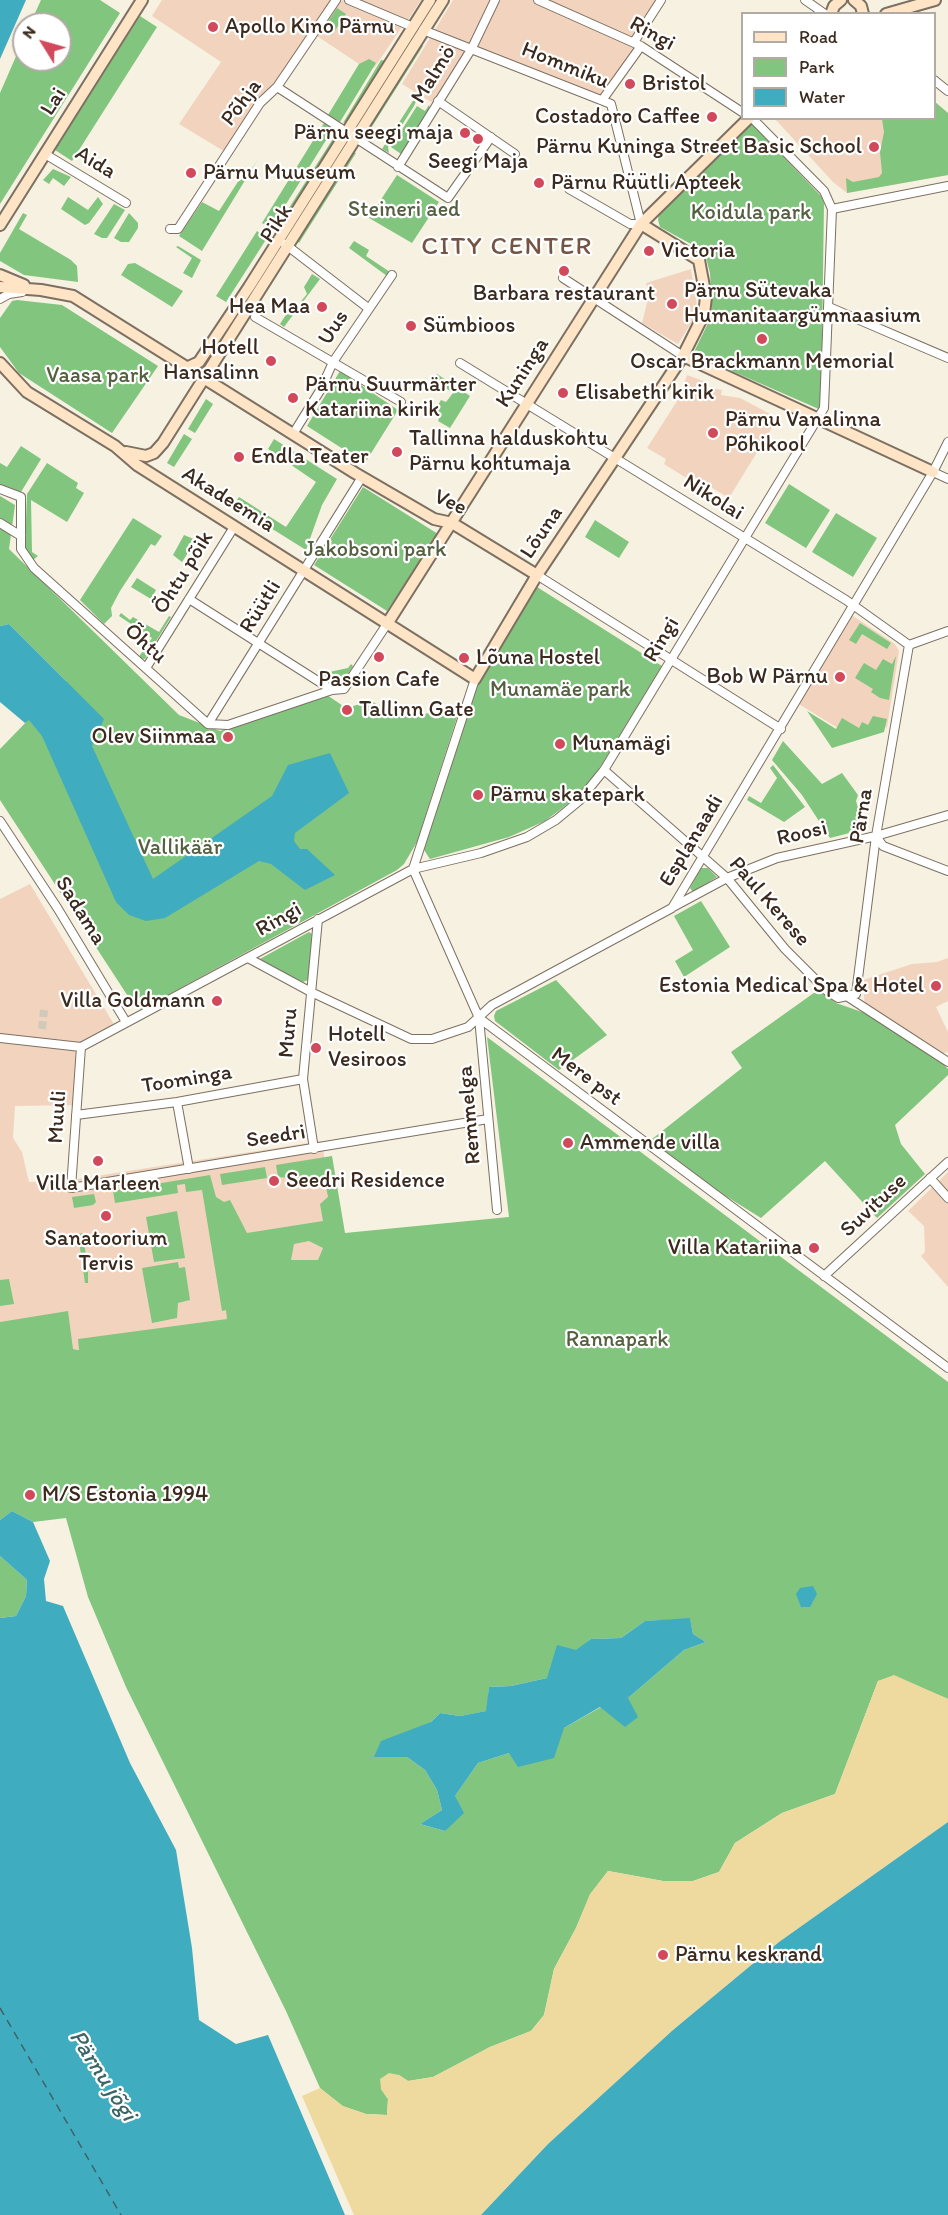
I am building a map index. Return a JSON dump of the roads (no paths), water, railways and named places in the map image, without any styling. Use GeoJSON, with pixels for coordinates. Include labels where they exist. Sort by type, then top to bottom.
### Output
{"type":"FeatureCollection","features":[{"type":"Feature","properties":{"kind":"street","name":"Lai"},"geometry":{"type":"LineString","coordinates":[[0,225],[142,0]]}},
{"type":"Feature","properties":{"kind":"street","name":"Põhja"},"geometry":{"type":"LineString","coordinates":[[174,229],[260,103],[277,87],[336,0]]}},
{"type":"Feature","properties":{"kind":"street","name":"Hommiku"},"geometry":{"type":"LineString","coordinates":[[349,0],[611,104],[641,224]]}},
{"type":"Feature","properties":{"kind":"street","name":"Pikk"},"geometry":{"type":"LineString","coordinates":[[418,29],[430,0]]}},
{"type":"Feature","properties":{"kind":"street","name":"Pikk"},"geometry":{"type":"LineString","coordinates":[[115,446],[140,457],[154,453],[203,378],[283,242],[418,29],[443,0]]}},
{"type":"Feature","properties":{"kind":"street","name":"Malmö"},"geometry":{"type":"LineString","coordinates":[[398,167],[472,48],[495,0]]}},
{"type":"Feature","properties":{"kind":"street","name":"Ringi"},"geometry":{"type":"LineString","coordinates":[[538,0],[638,44],[741,111]]}},
{"type":"Feature","properties":{"kind":"street"},"geometry":{"type":"LineString","coordinates":[[603,99],[638,44],[661,0]]}},
{"type":"Feature","properties":{"kind":"street"},"geometry":{"type":"LineString","coordinates":[[805,0],[822,12]]}},
{"type":"Feature","properties":{"kind":"street"},"geometry":{"type":"LineString","coordinates":[[854,0],[861,6],[862,12]]}},
{"type":"Feature","properties":{"kind":"street"},"geometry":{"type":"LineString","coordinates":[[895,12],[935,0]]}},
{"type":"Feature","properties":{"kind":"street"},"geometry":{"type":"LineString","coordinates":[[936,82],[948,92]]}},
{"type":"Feature","properties":{"kind":"street"},"geometry":{"type":"LineString","coordinates":[[277,87],[448,198],[491,137]]}},
{"type":"Feature","properties":{"kind":"street"},"geometry":{"type":"LineString","coordinates":[[438,101],[515,154]]}},
{"type":"Feature","properties":{"kind":"street","name":"Kuninga"},"geometry":{"type":"LineString","coordinates":[[332,690],[344,689],[641,224],[748,120]]}},
{"type":"Feature","properties":{"kind":"street"},"geometry":{"type":"LineString","coordinates":[[752,120],[824,191],[832,209],[948,186]]}},
{"type":"Feature","properties":{"kind":"street","name":"Aida"},"geometry":{"type":"LineString","coordinates":[[45,154],[126,204]]}},
{"type":"Feature","properties":{"kind":"street"},"geometry":{"type":"LineString","coordinates":[[569,189],[622,220],[641,224]]}},
{"type":"Feature","properties":{"kind":"street","name":"Ringi"},"geometry":{"type":"LineString","coordinates":[[81,1047],[413,869],[481,853],[527,837],[556,820],[579,801],[604,770],[824,408],[832,209]]}},
{"type":"Feature","properties":{"kind":"street","name":"Lõuna"},"geometry":{"type":"LineString","coordinates":[[413,869],[475,679],[537,576],[683,356],[704,314],[706,297],[700,265],[695,256],[641,224]]}},
{"type":"Feature","properties":{"kind":"street"},"geometry":{"type":"LineString","coordinates":[[283,242],[368,308]]}},
{"type":"Feature","properties":{"kind":"street","name":"Pikk"},"geometry":{"type":"LineString","coordinates":[[186,368],[199,362],[283,242]]}},
{"type":"Feature","properties":{"kind":"street"},"geometry":{"type":"LineString","coordinates":[[0,274],[13,282],[41,290]]}},
{"type":"Feature","properties":{"kind":"street","name":"Uus"},"geometry":{"type":"LineString","coordinates":[[293,434],[321,389],[333,362],[392,275]]}},
{"type":"Feature","properties":{"kind":"street"},"geometry":{"type":"LineString","coordinates":[[563,278],[683,356],[948,479]]}},
{"type":"Feature","properties":{"kind":"street","name":"Vee"},"geometry":{"type":"LineString","coordinates":[[0,287],[41,290],[73,296],[362,477],[434,519],[452,523],[781,729]]}},
{"type":"Feature","properties":{"kind":"street"},"geometry":{"type":"LineString","coordinates":[[0,299],[9,294],[41,290]]}},
{"type":"Feature","properties":{"kind":"street"},"geometry":{"type":"LineString","coordinates":[[829,307],[948,358]]}},
{"type":"Feature","properties":{"kind":"street"},"geometry":{"type":"LineString","coordinates":[[255,316],[333,362],[345,366],[401,402]]}},
{"type":"Feature","properties":{"kind":"street","name":"Akadeemia"},"geometry":{"type":"LineString","coordinates":[[0,363],[27,392],[115,446],[137,465],[475,679]]}},
{"type":"Feature","properties":{"kind":"street","name":"Nikolai"},"geometry":{"type":"LineString","coordinates":[[460,363],[853,605],[909,645]]}},
{"type":"Feature","properties":{"kind":"street","name":"Esplanaadi"},"geometry":{"type":"LineString","coordinates":[[248,958],[310,992],[411,1039],[432,1039],[468,1027],[492,1005],[672,908],[781,729],[933,472],[948,442]]}},
{"type":"Feature","properties":{"kind":"street","name":"Rüütli"},"geometry":{"type":"LineString","coordinates":[[208,724],[362,477]]}},
{"type":"Feature","properties":{"kind":"street","name":"Õhtu"},"geometry":{"type":"LineString","coordinates":[[0,489],[21,497],[21,549],[34,568],[208,724]]}},
{"type":"Feature","properties":{"kind":"street"},"geometry":{"type":"LineString","coordinates":[[0,523],[21,536]]}},
{"type":"Feature","properties":{"kind":"street","name":"Õhtu põik"},"geometry":{"type":"LineString","coordinates":[[146,668],[234,527]]}},
{"type":"Feature","properties":{"kind":"street"},"geometry":{"type":"LineString","coordinates":[[189,599],[332,690]]}},
{"type":"Feature","properties":{"kind":"street"},"geometry":{"type":"LineString","coordinates":[[909,645],[948,631]]}},
{"type":"Feature","properties":{"kind":"street","name":"Pärna"},"geometry":{"type":"LineString","coordinates":[[848,997],[856,994],[876,836],[909,645]]}},
{"type":"Feature","properties":{"kind":"street"},"geometry":{"type":"LineString","coordinates":[[208,724],[228,724],[332,690]]}},
{"type":"Feature","properties":{"kind":"street","name":"Paul Kerese"},"geometry":{"type":"LineString","coordinates":[[604,770],[727,878],[812,977],[831,995],[838,998],[848,997],[948,1062]]}},
{"type":"Feature","properties":{"kind":"street","name":"Roosi"},"geometry":{"type":"LineString","coordinates":[[672,908],[727,878],[777,858],[876,836],[948,815]]}},
{"type":"Feature","properties":{"kind":"street","name":"Sadama"},"geometry":{"type":"LineString","coordinates":[[0,821],[64,919],[126,1022]]}},
{"type":"Feature","properties":{"kind":"street"},"geometry":{"type":"LineString","coordinates":[[876,836],[883,846],[948,871]]}},
{"type":"Feature","properties":{"kind":"street","name":"Mere pst"},"geometry":{"type":"LineString","coordinates":[[413,869],[479,1018],[948,1368]]}},
{"type":"Feature","properties":{"kind":"street","name":"Muru"},"geometry":{"type":"LineString","coordinates":[[314,1149],[303,1079],[318,919]]}},
{"type":"Feature","properties":{"kind":"street","name":"Remmelga"},"geometry":{"type":"LineString","coordinates":[[479,1018],[497,1210]]}},
{"type":"Feature","properties":{"kind":"street"},"geometry":{"type":"LineString","coordinates":[[0,1038],[81,1047]]}},
{"type":"Feature","properties":{"kind":"street","name":"Muuli"},"geometry":{"type":"LineString","coordinates":[[70,1188],[81,1047]]}},
{"type":"Feature","properties":{"kind":"street","name":"Toominga"},"geometry":{"type":"LineString","coordinates":[[76,1115],[177,1101],[303,1079]]}},
{"type":"Feature","properties":{"kind":"street"},"geometry":{"type":"LineString","coordinates":[[177,1101],[189,1169]]}},
{"type":"Feature","properties":{"kind":"street","name":"Seedri"},"geometry":{"type":"LineString","coordinates":[[70,1188],[488,1119]]}},
{"type":"Feature","properties":{"kind":"street","name":"Suvituse"},"geometry":{"type":"LineString","coordinates":[[824,1276],[948,1162]]}},
{"type":"Feature","properties":{"kind":"street"},"geometry":{"type":"LineString","coordinates":[[930,1178],[948,1198]]}},
{"type":"Feature","properties":{"kind":"water"},"geometry":{"type":"Polygon","coordinates":[[[0,0],[26,0],[21,12],[12,12],[12,32],[0,59],[0,0]]]}},
{"type":"Feature","properties":{"kind":"water"},"geometry":{"type":"Polygon","coordinates":[[[9,624],[104,719],[92,746],[153,879],[272,796],[288,765],[330,753],[349,793],[295,833],[294,841],[300,849],[307,849],[335,875],[305,890],[271,864],[259,861],[165,918],[146,921],[129,915],[116,902],[42,736],[29,720],[25,723],[0,702],[0,626],[9,624]]]}},
{"type":"Feature","properties":{"kind":"water","name":"Pärnu jõgi"},"geometry":{"type":"Polygon","coordinates":[[[12,1511],[33,1522],[50,1561],[44,1579],[46,1601],[63,1606],[130,1763],[176,1850],[192,1948],[199,2020],[236,2044],[268,2035],[345,2215],[0,2215],[0,1618],[16,1616],[26,1596],[27,1580],[0,1556],[0,1520],[12,1511]]]}},
{"type":"Feature","properties":{"kind":"water"},"geometry":{"type":"Polygon","coordinates":[[[813,1586],[817,1594],[810,1607],[801,1607],[796,1594],[800,1588],[813,1586]]]}},
{"type":"Feature","properties":{"kind":"water"},"geometry":{"type":"Polygon","coordinates":[[[690,1618],[693,1634],[706,1642],[684,1650],[628,1698],[638,1717],[625,1727],[600,1707],[564,1728],[554,1758],[518,1767],[509,1753],[478,1763],[455,1796],[464,1813],[445,1831],[420,1824],[442,1810],[437,1790],[425,1770],[407,1757],[374,1757],[381,1741],[431,1722],[440,1713],[460,1716],[486,1711],[489,1687],[511,1686],[547,1678],[557,1645],[576,1650],[591,1639],[621,1638],[645,1621],[690,1618]]]}},
{"type":"Feature","properties":{"kind":"water"},"geometry":{"type":"Polygon","coordinates":[[[948,1822],[948,2215],[481,2215],[548,2144],[673,2030],[779,1942],[948,1822]]]}},
{"type":"Feature","properties":{"kind":"tunnel"},"geometry":{"type":"LineString","coordinates":[[42,1029],[44,1010]]}},
{"type":"Feature","properties":{"kind":"place","name":"Apollo Kino Pärnu"},"geometry":{"type":"Point","coordinates":[213,27]}},
{"type":"Feature","properties":{"kind":"place","name":"Bristol"},"geometry":{"type":"Point","coordinates":[630,84]}},
{"type":"Feature","properties":{"kind":"place","name":"Costadoro Caffee"},"geometry":{"type":"Point","coordinates":[712,117]}},
{"type":"Feature","properties":{"kind":"place","name":"Pärnu seegi maja"},"geometry":{"type":"Point","coordinates":[465,133]}},
{"type":"Feature","properties":{"kind":"place","name":"Seegi Maja"},"geometry":{"type":"Point","coordinates":[478,139]}},
{"type":"Feature","properties":{"kind":"place","name":"Pärnu Kuninga Street Basic School"},"geometry":{"type":"Point","coordinates":[874,147]}},
{"type":"Feature","properties":{"kind":"place","name":"Pärnu Muuseum"},"geometry":{"type":"Point","coordinates":[191,173]}},
{"type":"Feature","properties":{"kind":"place","name":"Pärnu Rüütli Apteek"},"geometry":{"type":"Point","coordinates":[539,183]}},
{"type":"Feature","properties":{"kind":"place","name":"Victoria"},"geometry":{"type":"Point","coordinates":[649,251]}},
{"type":"Feature","properties":{"kind":"place","name":"Barbara restaurant"},"geometry":{"type":"Point","coordinates":[564,271]}},
{"type":"Feature","properties":{"kind":"place","name":"Pärnu Sütevaka Humanitaargümnaasium"},"geometry":{"type":"Point","coordinates":[672,304]}},
{"type":"Feature","properties":{"kind":"place","name":"Hea Maa"},"geometry":{"type":"Point","coordinates":[322,307]}},
{"type":"Feature","properties":{"kind":"place","name":"Sümbioos"},"geometry":{"type":"Point","coordinates":[411,326]}},
{"type":"Feature","properties":{"kind":"place","name":"Oscar Brackmann Memorial"},"geometry":{"type":"Point","coordinates":[762,339]}},
{"type":"Feature","properties":{"kind":"place","name":"Hotell Hansalinn"},"geometry":{"type":"Point","coordinates":[271,361]}},
{"type":"Feature","properties":{"kind":"place","name":"Elisabethi kirik"},"geometry":{"type":"Point","coordinates":[563,393]}},
{"type":"Feature","properties":{"kind":"place","name":"Pärnu Suurmärter Katariina kirik"},"geometry":{"type":"Point","coordinates":[293,398]}},
{"type":"Feature","properties":{"kind":"place","name":"Pärnu Vanalinna Põhikool"},"geometry":{"type":"Point","coordinates":[713,433]}},
{"type":"Feature","properties":{"kind":"place","name":"Tallinna halduskohtu Pärnu kohtumaja"},"geometry":{"type":"Point","coordinates":[397,452]}},
{"type":"Feature","properties":{"kind":"place","name":"Endla Teater"},"geometry":{"type":"Point","coordinates":[239,457]}},
{"type":"Feature","properties":{"kind":"place","name":"Passion Cafe"},"geometry":{"type":"Point","coordinates":[379,657]}},
{"type":"Feature","properties":{"kind":"place","name":"Lõuna Hostel"},"geometry":{"type":"Point","coordinates":[464,658]}},
{"type":"Feature","properties":{"kind":"place","name":"Bob W Pärnu"},"geometry":{"type":"Point","coordinates":[840,677]}},
{"type":"Feature","properties":{"kind":"place","name":"Tallinn Gate"},"geometry":{"type":"Point","coordinates":[347,710]}},
{"type":"Feature","properties":{"kind":"place","name":"Olev Siinmaa"},"geometry":{"type":"Point","coordinates":[228,737]}},
{"type":"Feature","properties":{"kind":"place","name":"Munamägi"},"geometry":{"type":"Point","coordinates":[560,744]}},
{"type":"Feature","properties":{"kind":"place","name":"Pärnu skatepark"},"geometry":{"type":"Point","coordinates":[478,795]}},
{"type":"Feature","properties":{"kind":"place","name":"Estonia Medical Spa & Hotel"},"geometry":{"type":"Point","coordinates":[936,986]}},
{"type":"Feature","properties":{"kind":"place","name":"Villa Goldmann"},"geometry":{"type":"Point","coordinates":[217,1001]}},
{"type":"Feature","properties":{"kind":"place","name":"Hotell Vesiroos"},"geometry":{"type":"Point","coordinates":[316,1048]}},
{"type":"Feature","properties":{"kind":"place","name":"Ammende villa"},"geometry":{"type":"Point","coordinates":[568,1143]}},
{"type":"Feature","properties":{"kind":"place","name":"Villa Marleen"},"geometry":{"type":"Point","coordinates":[98,1161]}},
{"type":"Feature","properties":{"kind":"place","name":"Seedri Residence"},"geometry":{"type":"Point","coordinates":[274,1181]}},
{"type":"Feature","properties":{"kind":"place","name":"Sanatoorium Tervis"},"geometry":{"type":"Point","coordinates":[106,1216]}},
{"type":"Feature","properties":{"kind":"place","name":"Villa Katariina"},"geometry":{"type":"Point","coordinates":[814,1248]}},
{"type":"Feature","properties":{"kind":"place","name":"M/S Estonia 1994"},"geometry":{"type":"Point","coordinates":[30,1495]}},
{"type":"Feature","properties":{"kind":"place","name":"Pärnu keskrand"},"geometry":{"type":"Point","coordinates":[663,1955]}},
{"type":"Feature","properties":{"kind":"district","name":"CITY CENTER"},"geometry":{"type":"Point","coordinates":[507,247]}},
{"type":"Feature","properties":{"kind":"park label","name":"Steineri aed"},"geometry":{"type":"Point","coordinates":[404,210]}},
{"type":"Feature","properties":{"kind":"park label","name":"Koidula park"},"geometry":{"type":"Point","coordinates":[751,213]}},
{"type":"Feature","properties":{"kind":"park label","name":"Vaasa park"},"geometry":{"type":"Point","coordinates":[98,376]}},
{"type":"Feature","properties":{"kind":"park label","name":"Jakobsoni park"},"geometry":{"type":"Point","coordinates":[375,550]}},
{"type":"Feature","properties":{"kind":"park label","name":"Munamäe park"},"geometry":{"type":"Point","coordinates":[560,690]}},
{"type":"Feature","properties":{"kind":"park label","name":"Vallikäär"},"geometry":{"type":"Point","coordinates":[180,848]}},
{"type":"Feature","properties":{"kind":"park label","name":"Rannapark"},"geometry":{"type":"Point","coordinates":[617,1340]}}]}
